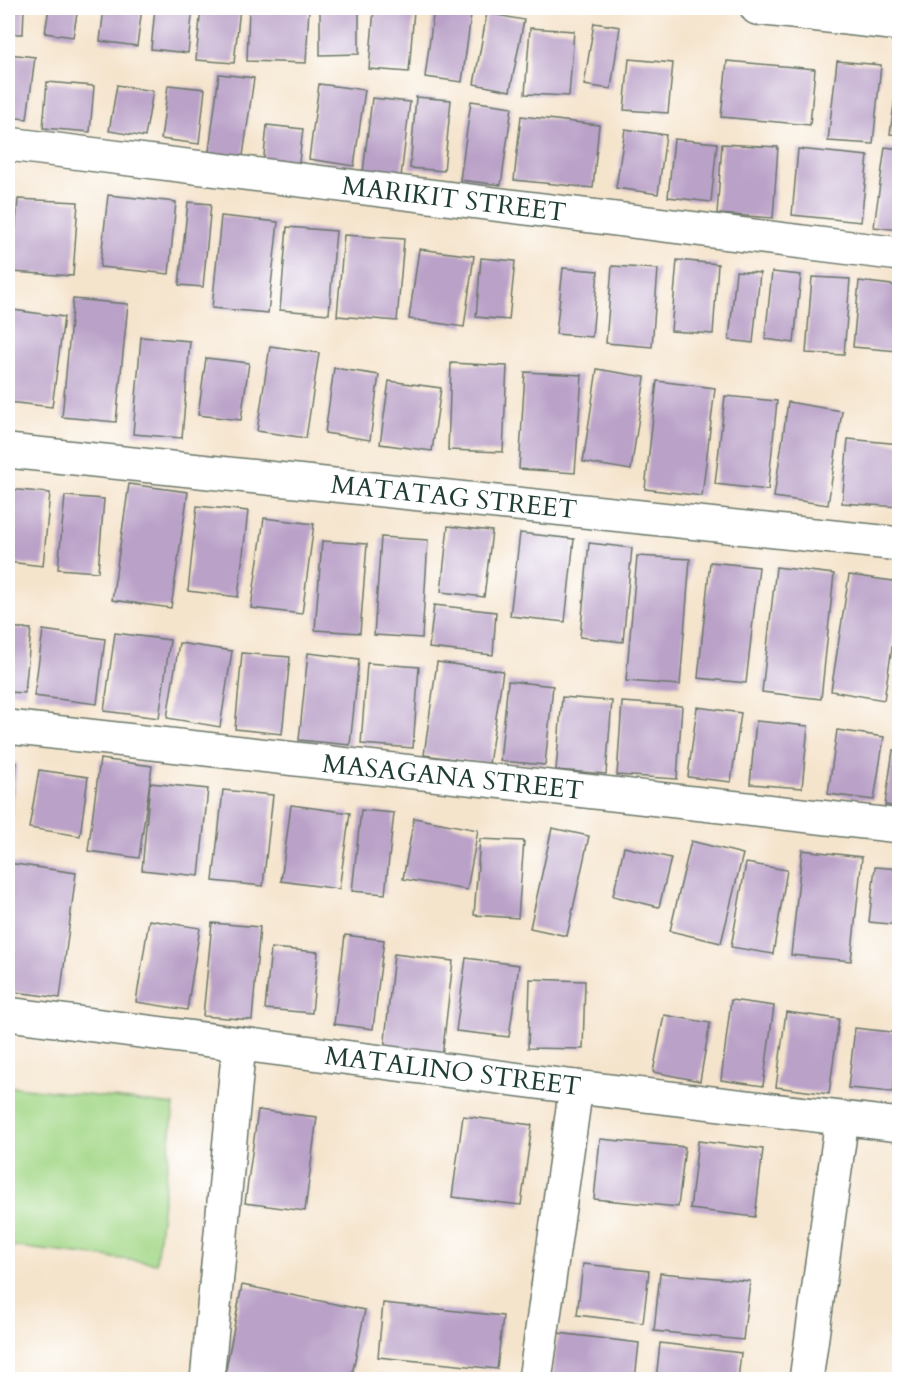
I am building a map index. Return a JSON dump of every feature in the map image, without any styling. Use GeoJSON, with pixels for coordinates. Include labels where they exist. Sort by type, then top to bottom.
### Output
{"type":"FeatureCollection","features":[{"type":"Feature","properties":{"kind":"street"},"geometry":{"type":"LineString","coordinates":[[757,8],[900,24]]}},
{"type":"Feature","properties":{"kind":"street","name":"MARIKIT STREET"},"geometry":{"type":"LineString","coordinates":[[8,144],[900,254]]}},
{"type":"Feature","properties":{"kind":"street","name":"MATATAG STREET"},"geometry":{"type":"LineString","coordinates":[[8,450],[900,544]]}},
{"type":"Feature","properties":{"kind":"street","name":"MASAGANA STREET"},"geometry":{"type":"LineString","coordinates":[[8,728],[900,826]]}},
{"type":"Feature","properties":{"kind":"street","name":"MATALINO STREET"},"geometry":{"type":"LineString","coordinates":[[8,1014],[576,1087],[900,1125]]}},
{"type":"Feature","properties":{"kind":"street"},"geometry":{"type":"LineString","coordinates":[[207,1380],[239,1045]]}},
{"type":"Feature","properties":{"kind":"street"},"geometry":{"type":"LineString","coordinates":[[535,1380],[576,1087]]}},
{"type":"Feature","properties":{"kind":"street"},"geometry":{"type":"LineString","coordinates":[[806,1380],[842,1119]]}},
{"type":"Feature","properties":{"kind":"green space"},"geometry":{"type":"Polygon","coordinates":[[[8,1086],[174,1105],[156,1263],[8,1246],[8,1086]]]}},
{"type":"Feature","properties":{"kind":"building"},"geometry":{"type":"Polygon","coordinates":[[[8,8],[24,8],[23,34],[8,34],[8,8]]]}},
{"type":"Feature","properties":{"kind":"building"},"geometry":{"type":"Polygon","coordinates":[[[49,8],[78,8],[73,37],[45,33],[49,8]]]}},
{"type":"Feature","properties":{"kind":"building"},"geometry":{"type":"Polygon","coordinates":[[[104,8],[142,8],[137,46],[100,41],[104,8]]]}},
{"type":"Feature","properties":{"kind":"building"},"geometry":{"type":"Polygon","coordinates":[[[155,8],[193,8],[188,53],[151,49],[155,8]]]}},
{"type":"Feature","properties":{"kind":"building"},"geometry":{"type":"Polygon","coordinates":[[[201,8],[240,8],[234,63],[196,60],[201,8]]]}},
{"type":"Feature","properties":{"kind":"building"},"geometry":{"type":"Polygon","coordinates":[[[249,8],[309,8],[306,63],[247,61],[249,8]]]}},
{"type":"Feature","properties":{"kind":"building"},"geometry":{"type":"Polygon","coordinates":[[[320,8],[359,8],[359,54],[320,55],[320,8]]]}},
{"type":"Feature","properties":{"kind":"building"},"geometry":{"type":"Polygon","coordinates":[[[374,8],[414,10],[409,72],[369,69],[374,8]]]}},
{"type":"Feature","properties":{"kind":"building"},"geometry":{"type":"Polygon","coordinates":[[[434,8],[472,8],[462,82],[425,77],[434,8]]]}},
{"type":"Feature","properties":{"kind":"building"},"geometry":{"type":"Polygon","coordinates":[[[487,13],[524,20],[510,91],[474,84],[487,13]]]}},
{"type":"Feature","properties":{"kind":"building"},"geometry":{"type":"Polygon","coordinates":[[[594,23],[620,27],[611,89],[584,85],[594,23]]]}},
{"type":"Feature","properties":{"kind":"building"},"geometry":{"type":"Polygon","coordinates":[[[530,28],[574,31],[569,96],[525,94],[530,28]]]}},
{"type":"Feature","properties":{"kind":"building"},"geometry":{"type":"Polygon","coordinates":[[[8,54],[35,57],[27,119],[8,117],[8,54]]]}},
{"type":"Feature","properties":{"kind":"building"},"geometry":{"type":"Polygon","coordinates":[[[629,59],[673,63],[668,113],[624,110],[629,59]]]}},
{"type":"Feature","properties":{"kind":"building"},"geometry":{"type":"Polygon","coordinates":[[[727,61],[815,69],[810,125],[721,117],[727,61]]]}},
{"type":"Feature","properties":{"kind":"building"},"geometry":{"type":"Polygon","coordinates":[[[837,61],[881,65],[873,144],[828,141],[837,61]]]}},
{"type":"Feature","properties":{"kind":"building"},"geometry":{"type":"Polygon","coordinates":[[[219,74],[254,78],[242,163],[208,159],[219,74]]]}},
{"type":"Feature","properties":{"kind":"building"},"geometry":{"type":"Polygon","coordinates":[[[898,75],[900,75],[900,135],[890,134],[898,75]]]}},
{"type":"Feature","properties":{"kind":"building"},"geometry":{"type":"Polygon","coordinates":[[[47,82],[94,86],[90,132],[43,128],[47,82]]]}},
{"type":"Feature","properties":{"kind":"building"},"geometry":{"type":"Polygon","coordinates":[[[319,84],[365,90],[354,166],[309,159],[319,84]]]}},
{"type":"Feature","properties":{"kind":"building"},"geometry":{"type":"Polygon","coordinates":[[[117,85],[153,91],[145,137],[109,131],[117,85]]]}},
{"type":"Feature","properties":{"kind":"building"},"geometry":{"type":"Polygon","coordinates":[[[168,85],[205,89],[199,144],[161,139],[168,85]]]}},
{"type":"Feature","properties":{"kind":"building"},"geometry":{"type":"Polygon","coordinates":[[[416,97],[451,100],[444,171],[410,168],[416,97]]]}},
{"type":"Feature","properties":{"kind":"building"},"geometry":{"type":"Polygon","coordinates":[[[372,98],[410,102],[401,177],[363,172],[372,98]]]}},
{"type":"Feature","properties":{"kind":"building"},"geometry":{"type":"Polygon","coordinates":[[[471,101],[512,107],[501,185],[460,180],[471,101]]]}},
{"type":"Feature","properties":{"kind":"building"},"geometry":{"type":"Polygon","coordinates":[[[521,116],[599,125],[593,188],[514,180],[521,116]]]}},
{"type":"Feature","properties":{"kind":"building"},"geometry":{"type":"Polygon","coordinates":[[[267,125],[303,129],[298,170],[263,166],[267,125]]]}},
{"type":"Feature","properties":{"kind":"building"},"geometry":{"type":"Polygon","coordinates":[[[625,129],[666,135],[658,194],[616,188],[625,129]]]}},
{"type":"Feature","properties":{"kind":"building"},"geometry":{"type":"Polygon","coordinates":[[[674,139],[717,143],[711,202],[668,197],[674,139]]]}},
{"type":"Feature","properties":{"kind":"building"},"geometry":{"type":"Polygon","coordinates":[[[722,144],[778,147],[773,218],[717,214],[722,144]]]}},
{"type":"Feature","properties":{"kind":"building"},"geometry":{"type":"Polygon","coordinates":[[[885,147],[900,149],[900,230],[874,227],[885,147]]]}},
{"type":"Feature","properties":{"kind":"building"},"geometry":{"type":"Polygon","coordinates":[[[798,149],[868,156],[861,222],[792,215],[798,149]]]}},
{"type":"Feature","properties":{"kind":"building"},"geometry":{"type":"Polygon","coordinates":[[[108,195],[176,202],[169,274],[100,267],[108,195]]]}},
{"type":"Feature","properties":{"kind":"building"},"geometry":{"type":"Polygon","coordinates":[[[18,199],[78,202],[73,276],[12,272],[18,199]]]}},
{"type":"Feature","properties":{"kind":"building"},"geometry":{"type":"Polygon","coordinates":[[[188,202],[211,204],[203,287],[179,285],[188,202]]]}},
{"type":"Feature","properties":{"kind":"building"},"geometry":{"type":"Polygon","coordinates":[[[221,216],[278,222],[268,313],[212,308],[221,216]]]}},
{"type":"Feature","properties":{"kind":"building"},"geometry":{"type":"Polygon","coordinates":[[[287,227],[336,231],[329,314],[280,310],[287,227]]]}},
{"type":"Feature","properties":{"kind":"building"},"geometry":{"type":"Polygon","coordinates":[[[344,235],[404,239],[397,321],[337,316],[344,235]]]}},
{"type":"Feature","properties":{"kind":"building"},"geometry":{"type":"Polygon","coordinates":[[[419,249],[474,256],[464,327],[409,319],[419,249]]]}},
{"type":"Feature","properties":{"kind":"building"},"geometry":{"type":"Polygon","coordinates":[[[481,258],[515,261],[509,320],[476,317],[481,258]]]}},
{"type":"Feature","properties":{"kind":"building"},"geometry":{"type":"Polygon","coordinates":[[[677,260],[718,264],[713,334],[671,331],[677,260]]]}},
{"type":"Feature","properties":{"kind":"building"},"geometry":{"type":"Polygon","coordinates":[[[612,266],[658,269],[652,347],[606,343],[612,266]]]}},
{"type":"Feature","properties":{"kind":"building"},"geometry":{"type":"Polygon","coordinates":[[[563,268],[598,271],[592,337],[556,334],[563,268]]]}},
{"type":"Feature","properties":{"kind":"building"},"geometry":{"type":"Polygon","coordinates":[[[736,271],[760,273],[753,343],[729,340],[736,271]]]}},
{"type":"Feature","properties":{"kind":"building"},"geometry":{"type":"Polygon","coordinates":[[[772,272],[801,275],[794,343],[765,339],[772,272]]]}},
{"type":"Feature","properties":{"kind":"building"},"geometry":{"type":"Polygon","coordinates":[[[812,277],[850,279],[844,355],[806,353],[812,277]]]}},
{"type":"Feature","properties":{"kind":"building"},"geometry":{"type":"Polygon","coordinates":[[[859,281],[900,286],[898,351],[853,347],[859,281]]]}},
{"type":"Feature","properties":{"kind":"building"},"geometry":{"type":"Polygon","coordinates":[[[73,299],[128,304],[116,422],[62,417],[73,299]]]}},
{"type":"Feature","properties":{"kind":"building"},"geometry":{"type":"Polygon","coordinates":[[[13,310],[64,317],[52,407],[8,402],[8,348],[13,310]]]}},
{"type":"Feature","properties":{"kind":"building"},"geometry":{"type":"Polygon","coordinates":[[[141,337],[190,341],[182,438],[133,434],[141,337]]]}},
{"type":"Feature","properties":{"kind":"building"},"geometry":{"type":"Polygon","coordinates":[[[270,346],[319,353],[306,438],[257,431],[270,346]]]}},
{"type":"Feature","properties":{"kind":"building"},"geometry":{"type":"Polygon","coordinates":[[[206,358],[249,363],[241,420],[198,415],[206,358]]]}},
{"type":"Feature","properties":{"kind":"building"},"geometry":{"type":"Polygon","coordinates":[[[451,363],[507,366],[503,452],[448,450],[451,363]]]}},
{"type":"Feature","properties":{"kind":"building"},"geometry":{"type":"Polygon","coordinates":[[[334,368],[379,375],[370,440],[325,433],[334,368]]]}},
{"type":"Feature","properties":{"kind":"building"},"geometry":{"type":"Polygon","coordinates":[[[597,369],[645,377],[631,470],[583,462],[597,369]]]}},
{"type":"Feature","properties":{"kind":"building"},"geometry":{"type":"Polygon","coordinates":[[[525,372],[582,375],[575,473],[519,469],[525,372]]]}},
{"type":"Feature","properties":{"kind":"building"},"geometry":{"type":"Polygon","coordinates":[[[389,381],[441,388],[432,451],[380,444],[389,381]]]}},
{"type":"Feature","properties":{"kind":"building"},"geometry":{"type":"Polygon","coordinates":[[[657,381],[715,388],[702,496],[645,489],[657,381]]]}},
{"type":"Feature","properties":{"kind":"building"},"geometry":{"type":"Polygon","coordinates":[[[725,396],[777,401],[768,490],[715,484],[725,396]]]}},
{"type":"Feature","properties":{"kind":"building"},"geometry":{"type":"Polygon","coordinates":[[[788,402],[842,411],[828,505],[774,497],[788,402]]]}},
{"type":"Feature","properties":{"kind":"building"},"geometry":{"type":"Polygon","coordinates":[[[848,439],[900,444],[900,507],[842,503],[848,439]]]}},
{"type":"Feature","properties":{"kind":"building"},"geometry":{"type":"Polygon","coordinates":[[[129,484],[188,492],[171,608],[112,600],[129,484]]]}},
{"type":"Feature","properties":{"kind":"building"},"geometry":{"type":"Polygon","coordinates":[[[8,489],[50,493],[43,566],[8,562],[8,489]]]}},
{"type":"Feature","properties":{"kind":"building"},"geometry":{"type":"Polygon","coordinates":[[[65,496],[104,499],[98,572],[58,569],[65,496]]]}},
{"type":"Feature","properties":{"kind":"building"},"geometry":{"type":"Polygon","coordinates":[[[197,506],[248,511],[238,597],[188,591],[197,506]]]}},
{"type":"Feature","properties":{"kind":"building"},"geometry":{"type":"Polygon","coordinates":[[[264,518],[314,524],[302,614],[251,608],[264,518]]]}},
{"type":"Feature","properties":{"kind":"building"},"geometry":{"type":"Polygon","coordinates":[[[448,526],[492,531],[484,597],[441,592],[448,526]]]}},
{"type":"Feature","properties":{"kind":"building"},"geometry":{"type":"Polygon","coordinates":[[[520,533],[574,539],[565,622],[510,616],[520,533]]]}},
{"type":"Feature","properties":{"kind":"building"},"geometry":{"type":"Polygon","coordinates":[[[381,537],[428,540],[422,638],[374,635],[381,537]]]}},
{"type":"Feature","properties":{"kind":"building"},"geometry":{"type":"Polygon","coordinates":[[[322,541],[367,544],[360,633],[315,630],[322,541]]]}},
{"type":"Feature","properties":{"kind":"building"},"geometry":{"type":"Polygon","coordinates":[[[589,543],[632,548],[623,642],[580,637],[589,543]]]}},
{"type":"Feature","properties":{"kind":"building"},"geometry":{"type":"Polygon","coordinates":[[[637,556],[690,559],[680,685],[626,681],[637,556]]]}},
{"type":"Feature","properties":{"kind":"building"},"geometry":{"type":"Polygon","coordinates":[[[710,562],[759,567],[746,683],[698,678],[710,562]]]}},
{"type":"Feature","properties":{"kind":"building"},"geometry":{"type":"Polygon","coordinates":[[[776,567],[834,574],[821,699],[762,692],[776,567]]]}},
{"type":"Feature","properties":{"kind":"building"},"geometry":{"type":"Polygon","coordinates":[[[849,575],[900,582],[884,700],[831,691],[849,575]]]}},
{"type":"Feature","properties":{"kind":"building"},"geometry":{"type":"Polygon","coordinates":[[[434,605],[496,612],[493,655],[429,648],[434,605]]]}},
{"type":"Feature","properties":{"kind":"building"},"geometry":{"type":"Polygon","coordinates":[[[8,627],[31,629],[25,693],[8,692],[8,627]]]}},
{"type":"Feature","properties":{"kind":"building"},"geometry":{"type":"Polygon","coordinates":[[[43,630],[105,639],[97,704],[34,696],[43,630]]]}},
{"type":"Feature","properties":{"kind":"building"},"geometry":{"type":"Polygon","coordinates":[[[115,633],[170,640],[159,718],[104,711],[115,633]]]}},
{"type":"Feature","properties":{"kind":"building"},"geometry":{"type":"Polygon","coordinates":[[[179,643],[232,651],[220,727],[167,718],[179,643]]]}},
{"type":"Feature","properties":{"kind":"building"},"geometry":{"type":"Polygon","coordinates":[[[242,653],[290,657],[282,734],[235,729],[242,653]]]}},
{"type":"Feature","properties":{"kind":"building"},"geometry":{"type":"Polygon","coordinates":[[[308,653],[359,659],[350,745],[299,740],[308,653]]]}},
{"type":"Feature","properties":{"kind":"building"},"geometry":{"type":"Polygon","coordinates":[[[437,662],[503,671],[489,764],[424,755],[437,662]]]}},
{"type":"Feature","properties":{"kind":"building"},"geometry":{"type":"Polygon","coordinates":[[[367,663],[419,667],[413,748],[361,744],[367,663]]]}},
{"type":"Feature","properties":{"kind":"building"},"geometry":{"type":"Polygon","coordinates":[[[898,676],[900,676],[900,711],[894,710],[898,676]]]}},
{"type":"Feature","properties":{"kind":"building"},"geometry":{"type":"Polygon","coordinates":[[[508,681],[553,686],[545,765],[500,761],[508,681]]]}},
{"type":"Feature","properties":{"kind":"building"},"geometry":{"type":"Polygon","coordinates":[[[562,697],[612,701],[606,774],[556,770],[562,697]]]}},
{"type":"Feature","properties":{"kind":"building"},"geometry":{"type":"Polygon","coordinates":[[[622,702],[682,706],[677,779],[617,775],[622,702]]]}},
{"type":"Feature","properties":{"kind":"building"},"geometry":{"type":"Polygon","coordinates":[[[697,707],[741,713],[731,782],[688,777],[697,707]]]}},
{"type":"Feature","properties":{"kind":"building"},"geometry":{"type":"Polygon","coordinates":[[[756,721],[808,726],[802,788],[750,784],[756,721]]]}},
{"type":"Feature","properties":{"kind":"building"},"geometry":{"type":"Polygon","coordinates":[[[837,730],[884,737],[874,800],[828,794],[837,730]]]}},
{"type":"Feature","properties":{"kind":"building"},"geometry":{"type":"Polygon","coordinates":[[[893,750],[900,751],[900,807],[885,805],[893,750]]]}},
{"type":"Feature","properties":{"kind":"building"},"geometry":{"type":"Polygon","coordinates":[[[100,759],[152,766],[139,858],[88,851],[100,759]]]}},
{"type":"Feature","properties":{"kind":"building"},"geometry":{"type":"Polygon","coordinates":[[[8,762],[17,763],[10,828],[8,828],[8,762]]]}},
{"type":"Feature","properties":{"kind":"building"},"geometry":{"type":"Polygon","coordinates":[[[39,770],[88,777],[80,836],[29,828],[39,770]]]}},
{"type":"Feature","properties":{"kind":"building"},"geometry":{"type":"Polygon","coordinates":[[[150,783],[208,789],[199,876],[142,870],[150,783]]]}},
{"type":"Feature","properties":{"kind":"building"},"geometry":{"type":"Polygon","coordinates":[[[223,790],[273,795],[263,886],[213,881],[223,790]]]}},
{"type":"Feature","properties":{"kind":"building"},"geometry":{"type":"Polygon","coordinates":[[[291,805],[350,813],[339,889],[281,881],[291,805]]]}},
{"type":"Feature","properties":{"kind":"building"},"geometry":{"type":"Polygon","coordinates":[[[361,810],[394,813],[385,894],[352,891],[361,810]]]}},
{"type":"Feature","properties":{"kind":"building"},"geometry":{"type":"Polygon","coordinates":[[[414,818],[478,830],[467,890],[403,879],[414,818]]]}},
{"type":"Feature","properties":{"kind":"building"},"geometry":{"type":"Polygon","coordinates":[[[552,828],[589,836],[567,936],[530,928],[552,828]]]}},
{"type":"Feature","properties":{"kind":"building"},"geometry":{"type":"Polygon","coordinates":[[[480,839],[524,841],[518,918],[474,915],[480,839]]]}},
{"type":"Feature","properties":{"kind":"building"},"geometry":{"type":"Polygon","coordinates":[[[691,841],[743,854],[721,943],[670,931],[691,841]]]}},
{"type":"Feature","properties":{"kind":"building"},"geometry":{"type":"Polygon","coordinates":[[[624,847],[671,858],[659,907],[613,896],[624,847]]]}},
{"type":"Feature","properties":{"kind":"building"},"geometry":{"type":"Polygon","coordinates":[[[802,850],[862,857],[851,961],[791,955],[802,850]]]}},
{"type":"Feature","properties":{"kind":"building"},"geometry":{"type":"Polygon","coordinates":[[[8,863],[76,873],[60,998],[8,991],[8,863]]]}},
{"type":"Feature","properties":{"kind":"building"},"geometry":{"type":"Polygon","coordinates":[[[746,863],[787,870],[773,954],[731,947],[746,863]]]}},
{"type":"Feature","properties":{"kind":"building"},"geometry":{"type":"Polygon","coordinates":[[[875,867],[900,869],[900,925],[869,922],[875,867]]]}},
{"type":"Feature","properties":{"kind":"building"},"geometry":{"type":"Polygon","coordinates":[[[149,920],[200,928],[187,1010],[136,1002],[149,920]]]}},
{"type":"Feature","properties":{"kind":"building"},"geometry":{"type":"Polygon","coordinates":[[[212,923],[260,927],[252,1020],[203,1016],[212,923]]]}},
{"type":"Feature","properties":{"kind":"building"},"geometry":{"type":"Polygon","coordinates":[[[345,935],[384,940],[373,1029],[334,1024],[345,935]]]}},
{"type":"Feature","properties":{"kind":"building"},"geometry":{"type":"Polygon","coordinates":[[[271,948],[318,952],[312,1013],[265,1009],[271,948]]]}},
{"type":"Feature","properties":{"kind":"building"},"geometry":{"type":"Polygon","coordinates":[[[394,954],[453,961],[442,1057],[384,1050],[394,954]]]}},
{"type":"Feature","properties":{"kind":"building"},"geometry":{"type":"Polygon","coordinates":[[[466,958],[519,965],[509,1037],[456,1031],[466,958]]]}},
{"type":"Feature","properties":{"kind":"building"},"geometry":{"type":"Polygon","coordinates":[[[530,979],[585,981],[583,1049],[528,1048],[530,979]]]}},
{"type":"Feature","properties":{"kind":"building"},"geometry":{"type":"Polygon","coordinates":[[[731,1000],[774,1006],[763,1086],[721,1080],[731,1000]]]}},
{"type":"Feature","properties":{"kind":"building"},"geometry":{"type":"Polygon","coordinates":[[[786,1012],[839,1019],[829,1094],[776,1087],[786,1012]]]}},
{"type":"Feature","properties":{"kind":"building"},"geometry":{"type":"Polygon","coordinates":[[[664,1015],[710,1023],[700,1081],[653,1072],[664,1015]]]}},
{"type":"Feature","properties":{"kind":"building"},"geometry":{"type":"Polygon","coordinates":[[[855,1028],[900,1033],[893,1092],[848,1088],[855,1028]]]}},
{"type":"Feature","properties":{"kind":"building"},"geometry":{"type":"Polygon","coordinates":[[[258,1110],[317,1117],[305,1211],[245,1203],[258,1110]]]}},
{"type":"Feature","properties":{"kind":"building"},"geometry":{"type":"Polygon","coordinates":[[[463,1116],[532,1125],[521,1205],[452,1197],[463,1116]]]}},
{"type":"Feature","properties":{"kind":"building"},"geometry":{"type":"Polygon","coordinates":[[[600,1139],[685,1147],[678,1207],[594,1199],[600,1139]]]}},
{"type":"Feature","properties":{"kind":"building"},"geometry":{"type":"Polygon","coordinates":[[[698,1141],[763,1149],[755,1217],[690,1209],[698,1141]]]}},
{"type":"Feature","properties":{"kind":"building"},"geometry":{"type":"Polygon","coordinates":[[[583,1264],[649,1271],[643,1323],[577,1315],[583,1264]]]}},
{"type":"Feature","properties":{"kind":"building"},"geometry":{"type":"Polygon","coordinates":[[[660,1273],[750,1281],[743,1340],[654,1331],[660,1273]]]}},
{"type":"Feature","properties":{"kind":"building"},"geometry":{"type":"Polygon","coordinates":[[[242,1285],[365,1310],[351,1380],[224,1380],[242,1285]]]}},
{"type":"Feature","properties":{"kind":"building"},"geometry":{"type":"Polygon","coordinates":[[[383,1303],[503,1316],[497,1369],[378,1357],[383,1303]]]}},
{"type":"Feature","properties":{"kind":"building"},"geometry":{"type":"Polygon","coordinates":[[[558,1333],[639,1343],[635,1380],[552,1380],[558,1333]]]}},
{"type":"Feature","properties":{"kind":"building"},"geometry":{"type":"Polygon","coordinates":[[[660,1343],[741,1353],[738,1380],[656,1380],[660,1343]]]}},
{"type":"Feature","properties":{"kind":"building"},"geometry":{"type":"Polygon","coordinates":[[[374,1374],[414,1378],[414,1380],[373,1380],[374,1374]]]}}]}
